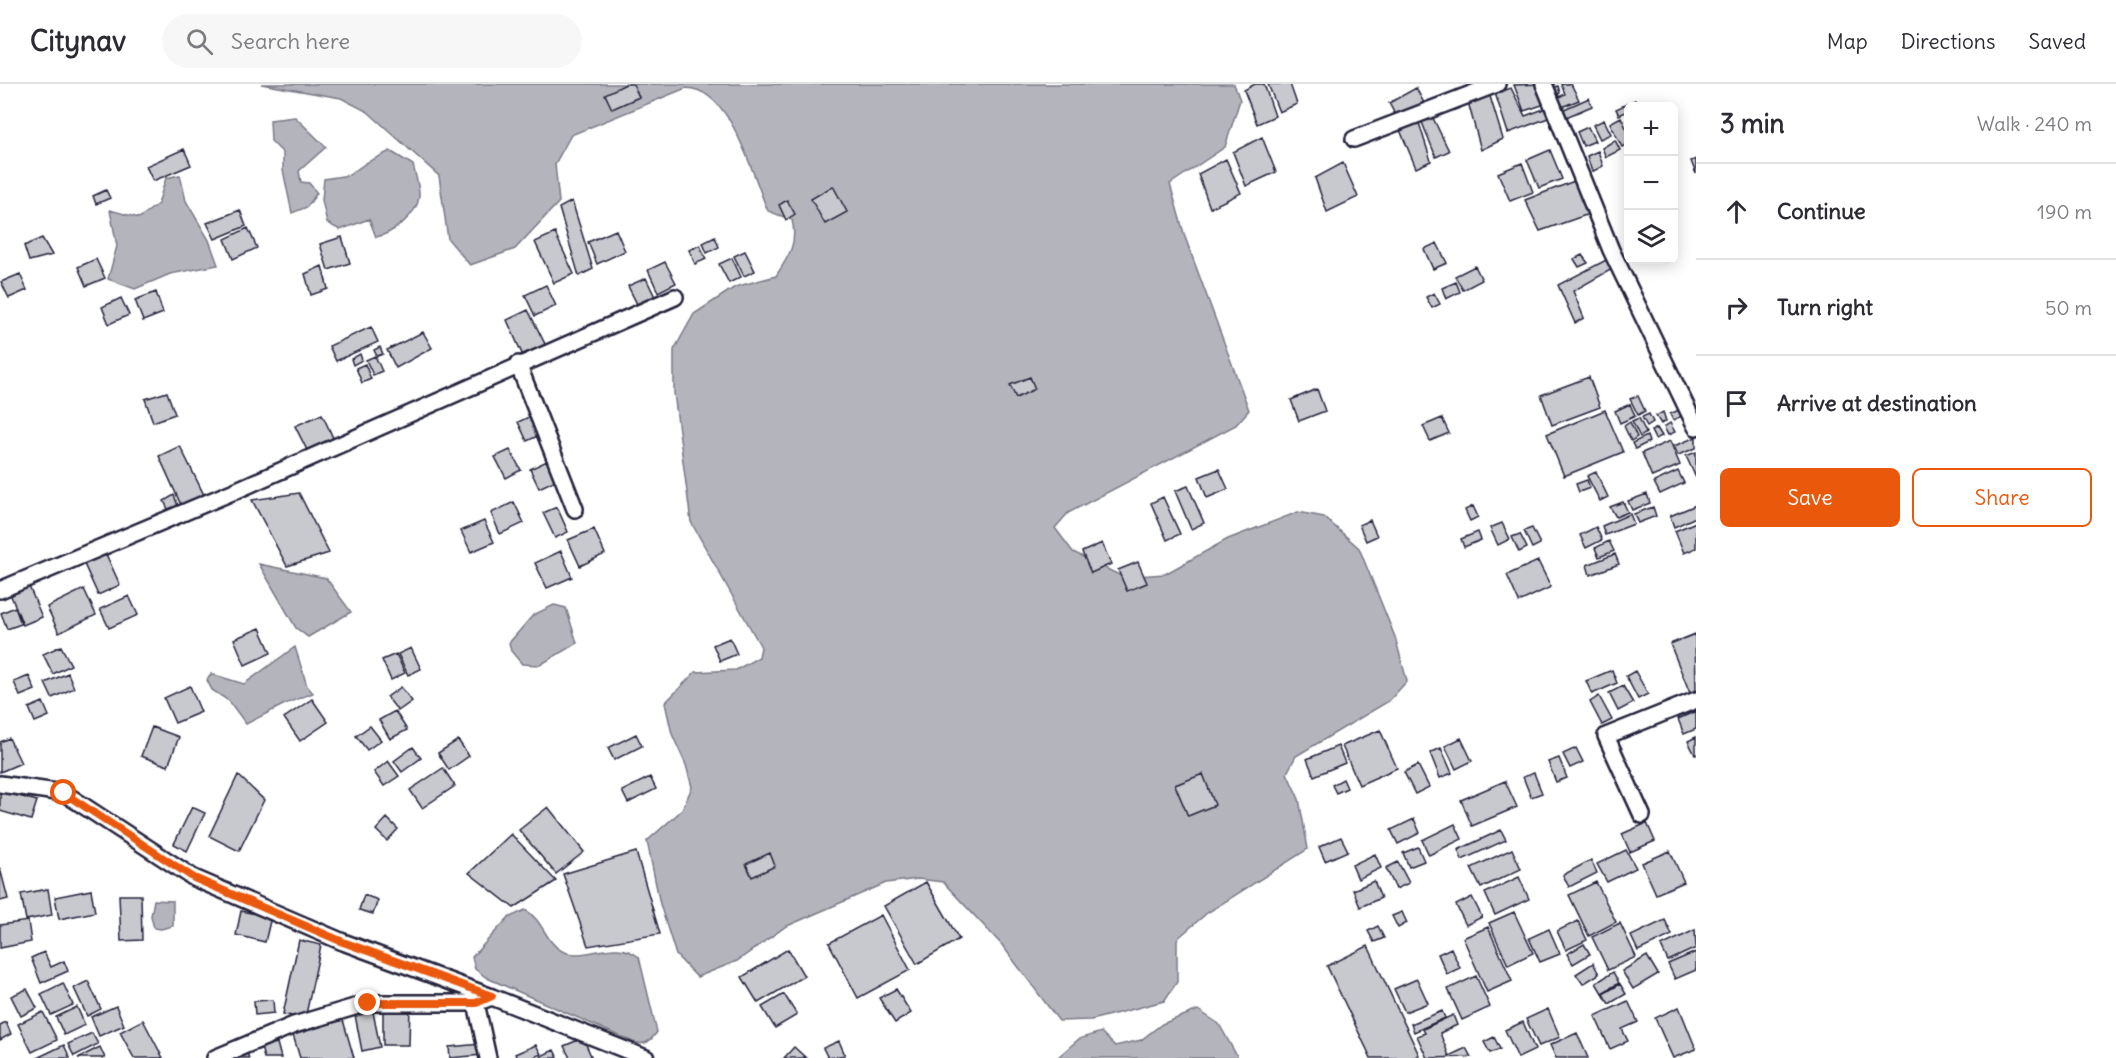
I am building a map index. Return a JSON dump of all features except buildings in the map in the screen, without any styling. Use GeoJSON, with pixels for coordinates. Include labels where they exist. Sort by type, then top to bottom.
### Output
{"type":"FeatureCollection","features":[{"type":"Feature","properties":{"kind":"street"},"geometry":{"type":"LineString","coordinates":[[1354,139],[1497,84]]}},
{"type":"Feature","properties":{"kind":"street"},"geometry":{"type":"LineString","coordinates":[[1544,84],[1611,250],[1696,427]]}},
{"type":"Feature","properties":{"kind":"street"},"geometry":{"type":"LineString","coordinates":[[0,590],[237,490],[518,364],[675,297]]}},
{"type":"Feature","properties":{"kind":"street"},"geometry":{"type":"LineString","coordinates":[[518,364],[575,509]]}},
{"type":"Feature","properties":{"kind":"street"},"geometry":{"type":"LineString","coordinates":[[1642,815],[1606,736],[1696,700]]}},
{"type":"Feature","properties":{"kind":"street"},"geometry":{"type":"LineString","coordinates":[[0,784],[64,793],[194,878],[343,942],[492,996],[646,1058]]}},
{"type":"Feature","properties":{"kind":"street"},"geometry":{"type":"LineString","coordinates":[[215,1058],[294,1025],[368,1003],[476,1003],[492,996]]}},
{"type":"Feature","properties":{"kind":"street"},"geometry":{"type":"LineString","coordinates":[[476,1003],[488,1058]]}},
{"type":"Feature","properties":{"kind":"shaded area"},"geometry":{"type":"Polygon","coordinates":[[[261,84],[1234,84],[1240,100],[1225,147],[1170,184],[1185,237],[1249,410],[1236,425],[1068,513],[1055,528],[1073,552],[1123,577],[1165,574],[1228,539],[1298,512],[1324,517],[1359,548],[1395,637],[1407,681],[1389,701],[1296,756],[1287,773],[1299,799],[1308,849],[1207,913],[1177,939],[1177,982],[1164,1001],[1091,1020],[1059,1021],[1002,945],[943,882],[918,879],[886,883],[785,927],[737,961],[697,977],[676,955],[660,904],[647,841],[682,810],[692,787],[686,765],[672,734],[665,703],[695,672],[736,670],[759,657],[761,647],[691,522],[674,393],[674,350],[694,314],[735,287],[776,276],[793,243],[792,220],[768,211],[738,136],[716,103],[702,92],[686,88],[571,135],[555,164],[559,202],[515,249],[470,265],[448,239],[439,176],[368,112],[341,98],[261,84]]]}},
{"type":"Feature","properties":{"kind":"shaded area"},"geometry":{"type":"Polygon","coordinates":[[[295,117],[326,147],[299,171],[301,182],[309,183],[317,193],[307,207],[292,213],[283,170],[283,153],[271,141],[270,120],[295,117]]]}},
{"type":"Feature","properties":{"kind":"shaded area"},"geometry":{"type":"Polygon","coordinates":[[[390,151],[413,165],[419,197],[409,217],[396,228],[376,237],[369,219],[340,230],[327,223],[322,200],[324,179],[349,175],[390,151]]]}},
{"type":"Feature","properties":{"kind":"shaded area"},"geometry":{"type":"Polygon","coordinates":[[[180,175],[186,201],[209,240],[218,265],[170,274],[135,289],[108,279],[117,246],[110,210],[139,218],[158,204],[166,178],[180,175]]]}},
{"type":"Feature","properties":{"kind":"shaded area"},"geometry":{"type":"Polygon","coordinates":[[[259,564],[326,578],[351,612],[308,637],[296,628],[259,564]]]}},
{"type":"Feature","properties":{"kind":"shaded area"},"geometry":{"type":"Polygon","coordinates":[[[554,605],[566,608],[577,643],[540,665],[522,664],[511,651],[509,643],[533,615],[554,605]]]}},
{"type":"Feature","properties":{"kind":"shaded area"},"geometry":{"type":"Polygon","coordinates":[[[295,647],[307,686],[313,693],[246,724],[229,701],[212,690],[207,680],[211,674],[244,684],[295,647]]]}},
{"type":"Feature","properties":{"kind":"shaded area"},"geometry":{"type":"Polygon","coordinates":[[[154,900],[173,901],[173,926],[154,928],[151,916],[154,900]]]}},
{"type":"Feature","properties":{"kind":"shaded area"},"geometry":{"type":"Polygon","coordinates":[[[525,910],[536,919],[556,947],[562,951],[581,954],[620,949],[639,957],[657,1032],[652,1038],[644,1043],[633,1042],[487,978],[475,969],[472,957],[508,918],[525,910]]]}},
{"type":"Feature","properties":{"kind":"shaded area"},"geometry":{"type":"Polygon","coordinates":[[[1198,1010],[1219,1024],[1238,1058],[1057,1058],[1079,1039],[1101,1032],[1115,1046],[1141,1040],[1162,1024],[1198,1010]]]}},
{"type":"Feature","properties":{"kind":"route"},"geometry":{"type":"LineString","coordinates":[[64,793],[194,878],[343,942],[492,996],[476,1003],[368,1003]]}}]}
